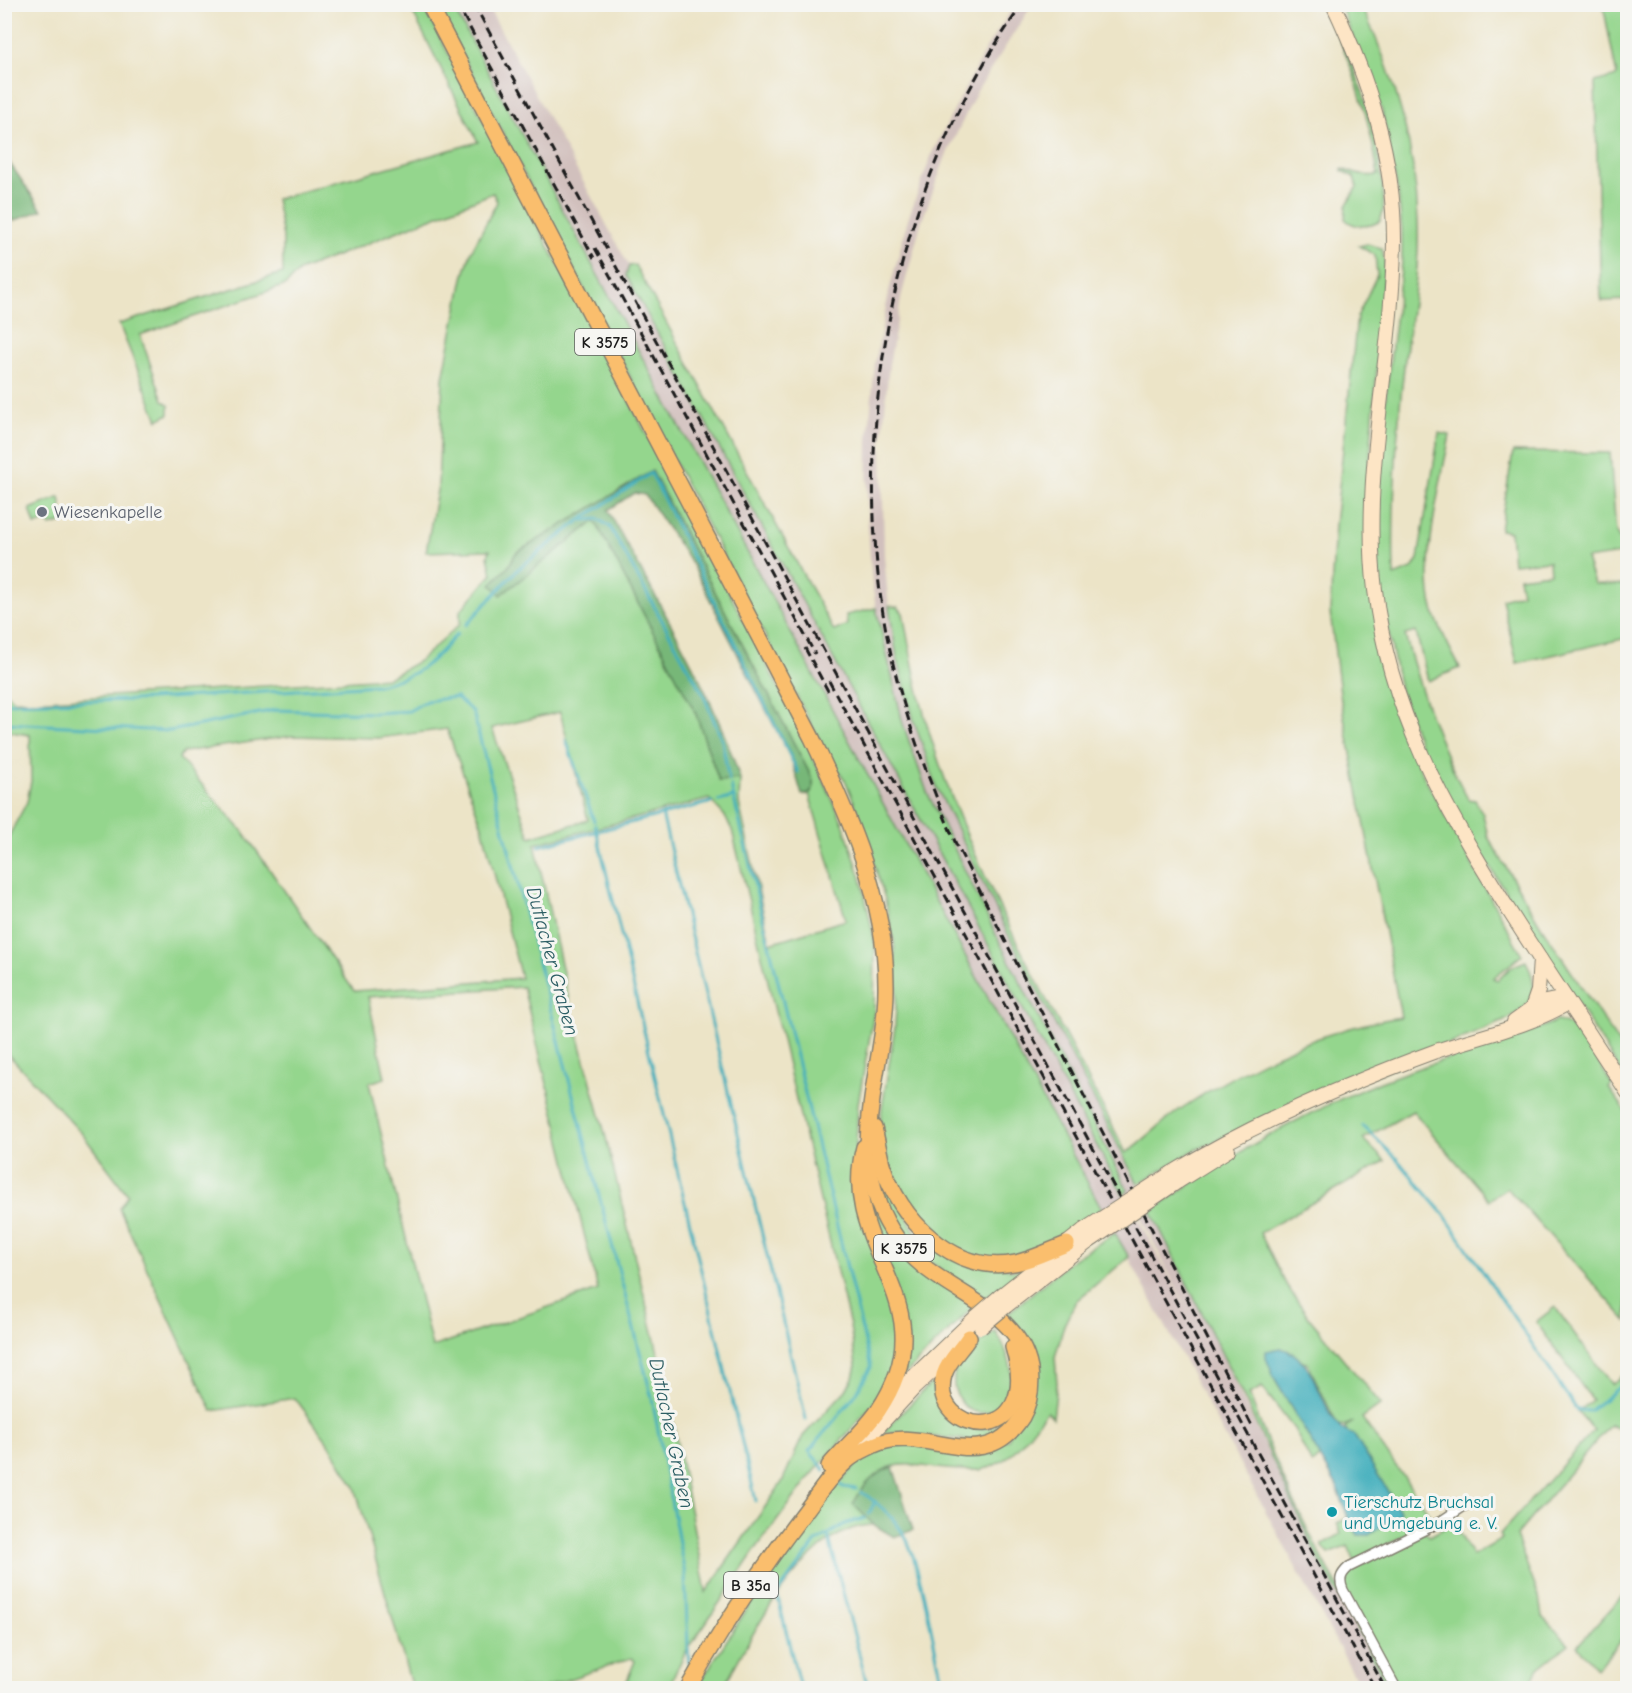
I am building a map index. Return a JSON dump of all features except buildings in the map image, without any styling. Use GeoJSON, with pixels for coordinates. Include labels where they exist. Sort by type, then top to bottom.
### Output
{"type":"FeatureCollection","features":[{"type":"Feature","properties":{"kind":"main road","name":"K 3575"},"geometry":{"type":"LineString","coordinates":[[429,4],[812,738],[846,813],[868,876],[885,965],[885,1016],[868,1133],[868,1154],[874,1189],[896,1238],[922,1265],[1003,1322]]}},
{"type":"Feature","properties":{"kind":"main road"},"geometry":{"type":"LineString","coordinates":[[1333,4],[1368,83],[1380,124],[1388,171],[1394,236],[1390,310],[1375,448],[1371,515],[1375,593],[1385,647],[1401,708],[1429,775],[1472,853],[1628,1093]]}},
{"type":"Feature","properties":{"kind":"main road"},"geometry":{"type":"LineString","coordinates":[[1533,1008],[1538,991],[1540,959]]}},
{"type":"Feature","properties":{"kind":"main road","name":"B 35a"},"geometry":{"type":"LineString","coordinates":[[1508,1027],[1549,999],[1567,1000]]}},
{"type":"Feature","properties":{"kind":"main road","name":"B 35a"},"geometry":{"type":"LineString","coordinates":[[1002,1301],[1086,1236],[1228,1142],[1389,1069],[1528,1022],[1567,1000]]}},
{"type":"Feature","properties":{"kind":"main road"},"geometry":{"type":"LineString","coordinates":[[869,1114],[883,1164],[898,1198],[919,1228],[933,1240],[966,1258],[995,1264],[1028,1259],[1067,1244]]}},
{"type":"Feature","properties":{"kind":"main road"},"geometry":{"type":"LineString","coordinates":[[868,1133],[859,1166],[858,1187],[862,1210],[868,1232],[900,1304],[904,1335],[898,1367],[878,1412]]}},
{"type":"Feature","properties":{"kind":"main road","name":"B 35a"},"geometry":{"type":"LineString","coordinates":[[682,1685],[696,1655],[744,1579],[839,1465],[1002,1301],[1067,1244],[1086,1236]]}},
{"type":"Feature","properties":{"kind":"main road"},"geometry":{"type":"LineString","coordinates":[[975,1327],[946,1368],[942,1386],[947,1406],[960,1418],[969,1422],[988,1424],[1007,1414],[1018,1395],[1018,1364],[1003,1322]]}},
{"type":"Feature","properties":{"kind":"main road"},"geometry":{"type":"LineString","coordinates":[[839,1465],[873,1446],[898,1439],[958,1449],[994,1443],[1019,1420],[1028,1403],[1031,1377],[1024,1347],[1003,1322]]}},
{"type":"Feature","properties":{"kind":"main road","name":"B 35a"},"geometry":{"type":"LineString","coordinates":[[839,1465],[878,1412],[975,1327]]}},
{"type":"Feature","properties":{"kind":"main road","name":"B 35a"},"geometry":{"type":"LineString","coordinates":[[682,1685],[697,1672],[808,1500]]}},
{"type":"Feature","properties":{"kind":"street"},"geometry":{"type":"LineString","coordinates":[[1396,1689],[1343,1590],[1340,1582],[1342,1574],[1349,1567],[1440,1522],[1467,1504]]}},
{"type":"Feature","properties":{"kind":"shaded area"},"geometry":{"type":"Polygon","coordinates":[[[452,5],[487,5],[629,266],[626,275],[1191,1316],[997,937],[927,792],[903,724],[886,659],[872,585],[867,513],[868,440],[875,363],[889,291],[908,219],[933,151],[985,50],[1015,5],[1032,5],[977,91],[946,156],[921,223],[902,294],[889,365],[882,441],[884,555],[890,619],[897,657],[914,721],[937,788],[962,841],[1195,1298],[1316,1554],[1389,1688],[1361,1688],[452,5]]]}},
{"type":"Feature","properties":{"kind":"green space"},"geometry":{"type":"Polygon","coordinates":[[[409,5],[423,5],[799,727],[843,823],[861,878],[875,943],[874,1013],[858,1104],[854,1187],[899,1324],[891,1372],[877,1399],[809,1478],[758,1546],[684,1655],[668,1688],[624,1688],[635,1661],[631,1658],[543,1688],[412,1688],[355,1487],[330,1445],[295,1398],[212,1411],[119,1208],[128,1195],[83,1135],[5,1051],[5,843],[27,802],[31,781],[30,735],[5,731],[4,690],[13,700],[33,701],[388,678],[419,661],[460,624],[460,611],[492,574],[488,556],[490,550],[426,552],[438,485],[443,378],[463,278],[471,252],[497,202],[493,193],[299,271],[286,285],[140,335],[163,400],[169,405],[169,414],[158,420],[119,324],[283,273],[283,237],[276,199],[478,142],[409,5]],[[652,471],[516,553],[508,567],[492,585],[501,594],[595,521],[696,714],[719,781],[740,779],[739,803],[770,943],[846,920],[809,794],[813,789],[813,780],[652,471]],[[560,712],[492,728],[530,837],[588,820],[560,712]],[[447,729],[378,738],[292,736],[183,752],[179,758],[245,834],[354,991],[521,978],[482,826],[447,729]],[[709,799],[535,844],[570,1005],[605,1134],[666,1386],[706,1592],[781,1484],[803,1436],[846,1390],[853,1378],[856,1365],[850,1326],[732,830],[724,815],[709,799]],[[523,987],[368,997],[385,1078],[369,1083],[432,1347],[598,1290],[523,987]]]}},
{"type":"Feature","properties":{"kind":"green space"},"geometry":{"type":"Polygon","coordinates":[[[436,5],[452,5],[1102,1209],[1043,1250],[1011,1260],[966,1254],[922,1226],[893,1180],[882,1140],[880,1121],[895,1027],[897,987],[894,941],[885,899],[860,817],[846,782],[829,758],[436,5]]]}},
{"type":"Feature","properties":{"kind":"green space"},"geometry":{"type":"Polygon","coordinates":[[[1324,5],[1327,5],[1362,90],[1379,156],[1384,206],[1380,221],[1371,225],[1357,225],[1345,219],[1346,206],[1357,187],[1354,177],[1342,169],[1356,174],[1378,175],[1370,130],[1358,87],[1343,46],[1324,5]]]}},
{"type":"Feature","properties":{"kind":"green space"},"geometry":{"type":"Polygon","coordinates":[[[1340,5],[1361,5],[1384,57],[1408,139],[1416,195],[1418,259],[1397,445],[1394,497],[1394,576],[1412,569],[1418,559],[1439,433],[1450,435],[1433,522],[1429,569],[1433,609],[1460,668],[1428,681],[1416,632],[1405,635],[1448,759],[1468,799],[1475,800],[1483,814],[1488,837],[1541,926],[1627,1056],[1627,1081],[1459,819],[1423,753],[1400,690],[1377,573],[1376,504],[1383,421],[1402,262],[1402,230],[1398,193],[1382,111],[1340,5]]]}},
{"type":"Feature","properties":{"kind":"green space"},"geometry":{"type":"Polygon","coordinates":[[[1603,5],[1627,5],[1628,300],[1601,301],[1595,82],[1617,76],[1603,5]]]}},
{"type":"Feature","properties":{"kind":"green space"},"geometry":{"type":"Polygon","coordinates":[[[4,155],[42,210],[13,221],[5,211],[4,155]]]}},
{"type":"Feature","properties":{"kind":"green space"},"geometry":{"type":"Polygon","coordinates":[[[1367,244],[1382,248],[1385,263],[1367,496],[1387,680],[1405,733],[1424,777],[1522,955],[1493,978],[1498,980],[1511,967],[1526,961],[1531,972],[1533,990],[1527,1005],[1502,1022],[1193,1151],[1138,1184],[1007,932],[937,788],[914,721],[897,657],[889,606],[898,607],[903,613],[927,725],[972,848],[1021,951],[1126,1153],[1179,1110],[1258,1064],[1342,1030],[1401,1017],[1341,701],[1330,612],[1335,525],[1357,317],[1377,275],[1375,255],[1359,246],[1367,244]]]}},
{"type":"Feature","properties":{"kind":"green space"},"geometry":{"type":"Polygon","coordinates":[[[635,265],[834,631],[847,625],[846,615],[876,608],[903,724],[927,792],[997,937],[1128,1190],[1123,1194],[626,275],[629,266],[635,265]]]}},
{"type":"Feature","properties":{"kind":"green space"},"geometry":{"type":"Polygon","coordinates":[[[1513,452],[1610,453],[1616,533],[1627,553],[1586,559],[1594,584],[1627,585],[1627,638],[1517,663],[1502,599],[1522,593],[1519,577],[1550,573],[1549,561],[1513,564],[1510,532],[1500,530],[1513,452]]]}},
{"type":"Feature","properties":{"kind":"green space"},"geometry":{"type":"Polygon","coordinates":[[[652,471],[813,780],[813,789],[809,794],[802,795],[792,761],[692,564],[645,495],[634,493],[608,510],[697,675],[728,744],[740,779],[719,781],[696,714],[595,521],[501,595],[491,584],[508,567],[516,553],[652,471]]]}},
{"type":"Feature","properties":{"kind":"green space"},"geometry":{"type":"Polygon","coordinates":[[[60,497],[64,522],[50,526],[48,521],[35,525],[30,509],[60,497]]]}},
{"type":"Feature","properties":{"kind":"green space"},"geometry":{"type":"Polygon","coordinates":[[[1556,1021],[1572,1028],[1588,1046],[1612,1085],[1609,1088],[1627,1113],[1627,1321],[1507,1188],[1489,1200],[1413,1111],[1363,1139],[1385,1161],[1260,1233],[1287,1286],[1310,1319],[1381,1404],[1362,1418],[1430,1514],[1424,1519],[1426,1524],[1355,1562],[1348,1546],[1328,1554],[1322,1545],[1341,1534],[1337,1523],[1348,1518],[1358,1535],[1348,1434],[1345,1427],[1353,1422],[1341,1427],[1336,1422],[1308,1364],[1281,1348],[1275,1380],[1321,1457],[1312,1464],[1294,1429],[1262,1387],[1249,1394],[1290,1493],[1339,1588],[1350,1570],[1424,1532],[1430,1536],[1453,1523],[1473,1556],[1502,1539],[1500,1534],[1594,1430],[1578,1412],[1592,1400],[1536,1322],[1555,1307],[1611,1384],[1627,1373],[1627,1389],[1618,1397],[1627,1409],[1627,1432],[1610,1425],[1516,1536],[1539,1597],[1542,1616],[1569,1644],[1539,1668],[1527,1688],[1389,1688],[1316,1554],[1245,1400],[1151,1211],[1243,1150],[1341,1099],[1410,1071],[1502,1042],[1556,1021]]]}},
{"type":"Feature","properties":{"kind":"green space"},"geometry":{"type":"Polygon","coordinates":[[[876,1156],[915,1232],[1011,1270],[1025,1269],[986,1298],[936,1266],[907,1240],[895,1224],[879,1188],[876,1156]]]}},
{"type":"Feature","properties":{"kind":"green space"},"geometry":{"type":"Polygon","coordinates":[[[863,1171],[874,1207],[973,1307],[903,1376],[905,1361],[873,1231],[863,1171]]]}},
{"type":"Feature","properties":{"kind":"green space"},"geometry":{"type":"Polygon","coordinates":[[[1115,1233],[1129,1257],[1076,1301],[1064,1325],[1055,1357],[1057,1384],[1053,1418],[1047,1411],[1012,1453],[1004,1460],[984,1469],[965,1470],[902,1465],[889,1467],[877,1474],[854,1504],[874,1525],[849,1530],[826,1543],[804,1563],[765,1614],[723,1688],[696,1688],[785,1550],[813,1513],[856,1464],[876,1450],[894,1444],[1008,1440],[1030,1389],[1034,1361],[1030,1346],[1007,1314],[1072,1260],[1115,1233]]]}},
{"type":"Feature","properties":{"kind":"green space"},"geometry":{"type":"Polygon","coordinates":[[[995,1331],[1010,1362],[1012,1386],[1002,1405],[981,1413],[965,1407],[960,1400],[954,1383],[955,1374],[958,1365],[966,1355],[995,1331]]]}},
{"type":"Feature","properties":{"kind":"green space"},"geometry":{"type":"Polygon","coordinates":[[[931,1383],[935,1386],[943,1409],[956,1423],[975,1428],[999,1426],[1000,1432],[971,1440],[883,1432],[931,1383]]]}},
{"type":"Feature","properties":{"kind":"green space"},"geometry":{"type":"Polygon","coordinates":[[[893,1467],[913,1530],[894,1537],[874,1525],[853,1504],[870,1481],[880,1472],[893,1467]]]}},
{"type":"Feature","properties":{"kind":"green space"},"geometry":{"type":"Polygon","coordinates":[[[1627,1591],[1627,1633],[1597,1668],[1577,1646],[1627,1591]]]}},
{"type":"Feature","properties":{"kind":"water"},"geometry":{"type":"Polygon","coordinates":[[[1281,1348],[1295,1355],[1305,1365],[1314,1378],[1333,1419],[1342,1429],[1354,1435],[1401,1513],[1369,1535],[1358,1535],[1348,1518],[1337,1486],[1275,1380],[1266,1358],[1266,1351],[1281,1348]]]}},
{"type":"Feature","properties":{"kind":"waterway"},"geometry":{"type":"LineString","coordinates":[[466,625],[517,570],[579,521],[651,473],[798,772]]}},
{"type":"Feature","properties":{"kind":"waterway"},"geometry":{"type":"LineString","coordinates":[[582,520],[598,519],[610,527],[703,694],[722,740],[729,781]]}},
{"type":"Feature","properties":{"kind":"waterway"},"geometry":{"type":"LineString","coordinates":[[4,703],[134,700],[378,685],[404,678],[423,668],[457,634]]}},
{"type":"Feature","properties":{"kind":"waterway","name":"Dutlacher Graben"},"geometry":{"type":"LineString","coordinates":[[4,723],[170,731],[275,710],[374,713],[409,711],[426,701],[456,697],[473,712],[652,1398],[685,1575],[689,1672]]}},
{"type":"Feature","properties":{"kind":"waterway"},"geometry":{"type":"LineString","coordinates":[[566,740],[594,821]]}},
{"type":"Feature","properties":{"kind":"waterway"},"geometry":{"type":"LineString","coordinates":[[731,786],[871,1367],[856,1394],[809,1451],[825,1470]]}},
{"type":"Feature","properties":{"kind":"waterway"},"geometry":{"type":"LineString","coordinates":[[719,801],[734,797]]}},
{"type":"Feature","properties":{"kind":"waterway"},"geometry":{"type":"LineString","coordinates":[[539,846],[712,802]]}},
{"type":"Feature","properties":{"kind":"waterway"},"geometry":{"type":"LineString","coordinates":[[662,814],[806,1419]]}},
{"type":"Feature","properties":{"kind":"waterway"},"geometry":{"type":"LineString","coordinates":[[595,825],[756,1501]]}},
{"type":"Feature","properties":{"kind":"waterway"},"geometry":{"type":"LineString","coordinates":[[1363,1126],[1396,1158],[1443,1213],[1577,1410],[1590,1411],[1628,1380]]}},
{"type":"Feature","properties":{"kind":"waterway"},"geometry":{"type":"LineString","coordinates":[[836,1481],[843,1487],[856,1489]]}},
{"type":"Feature","properties":{"kind":"waterway"},"geometry":{"type":"LineString","coordinates":[[861,1492],[891,1517],[907,1541],[921,1583],[944,1688]]}},
{"type":"Feature","properties":{"kind":"waterway"},"geometry":{"type":"LineString","coordinates":[[869,1514],[875,1501]]}},
{"type":"Feature","properties":{"kind":"waterway"},"geometry":{"type":"LineString","coordinates":[[800,1688],[777,1594],[816,1542],[845,1524],[865,1518]]}},
{"type":"Feature","properties":{"kind":"waterway"},"geometry":{"type":"LineString","coordinates":[[828,1535],[868,1688]]}},
{"type":"Feature","properties":{"kind":"railway"},"geometry":{"type":"LineString","coordinates":[[457,4],[594,258]]}},
{"type":"Feature","properties":{"kind":"railway"},"geometry":{"type":"LineString","coordinates":[[474,4],[1385,1688]]}},
{"type":"Feature","properties":{"kind":"railway"},"geometry":{"type":"LineString","coordinates":[[1023,4],[982,68],[947,135],[919,207],[898,280],[883,356],[875,432],[874,509],[879,584],[884,618],[898,684],[918,749],[956,844],[1253,1428]]}},
{"type":"Feature","properties":{"kind":"railway"},"geometry":{"type":"LineString","coordinates":[[595,248],[815,654]]}},
{"type":"Feature","properties":{"kind":"railway"},"geometry":{"type":"LineString","coordinates":[[805,648],[828,691]]}},
{"type":"Feature","properties":{"kind":"railway"},"geometry":{"type":"LineString","coordinates":[[829,681],[1375,1688]]}},
{"type":"Feature","properties":{"kind":"place","name":"Wiesenkapelle"},"geometry":{"type":"Point","coordinates":[42,512]}},
{"type":"Feature","properties":{"kind":"place","name":"Tierschutz Bruchsal und Umgebung e. V."},"geometry":{"type":"Point","coordinates":[1332,1512]}}]}
